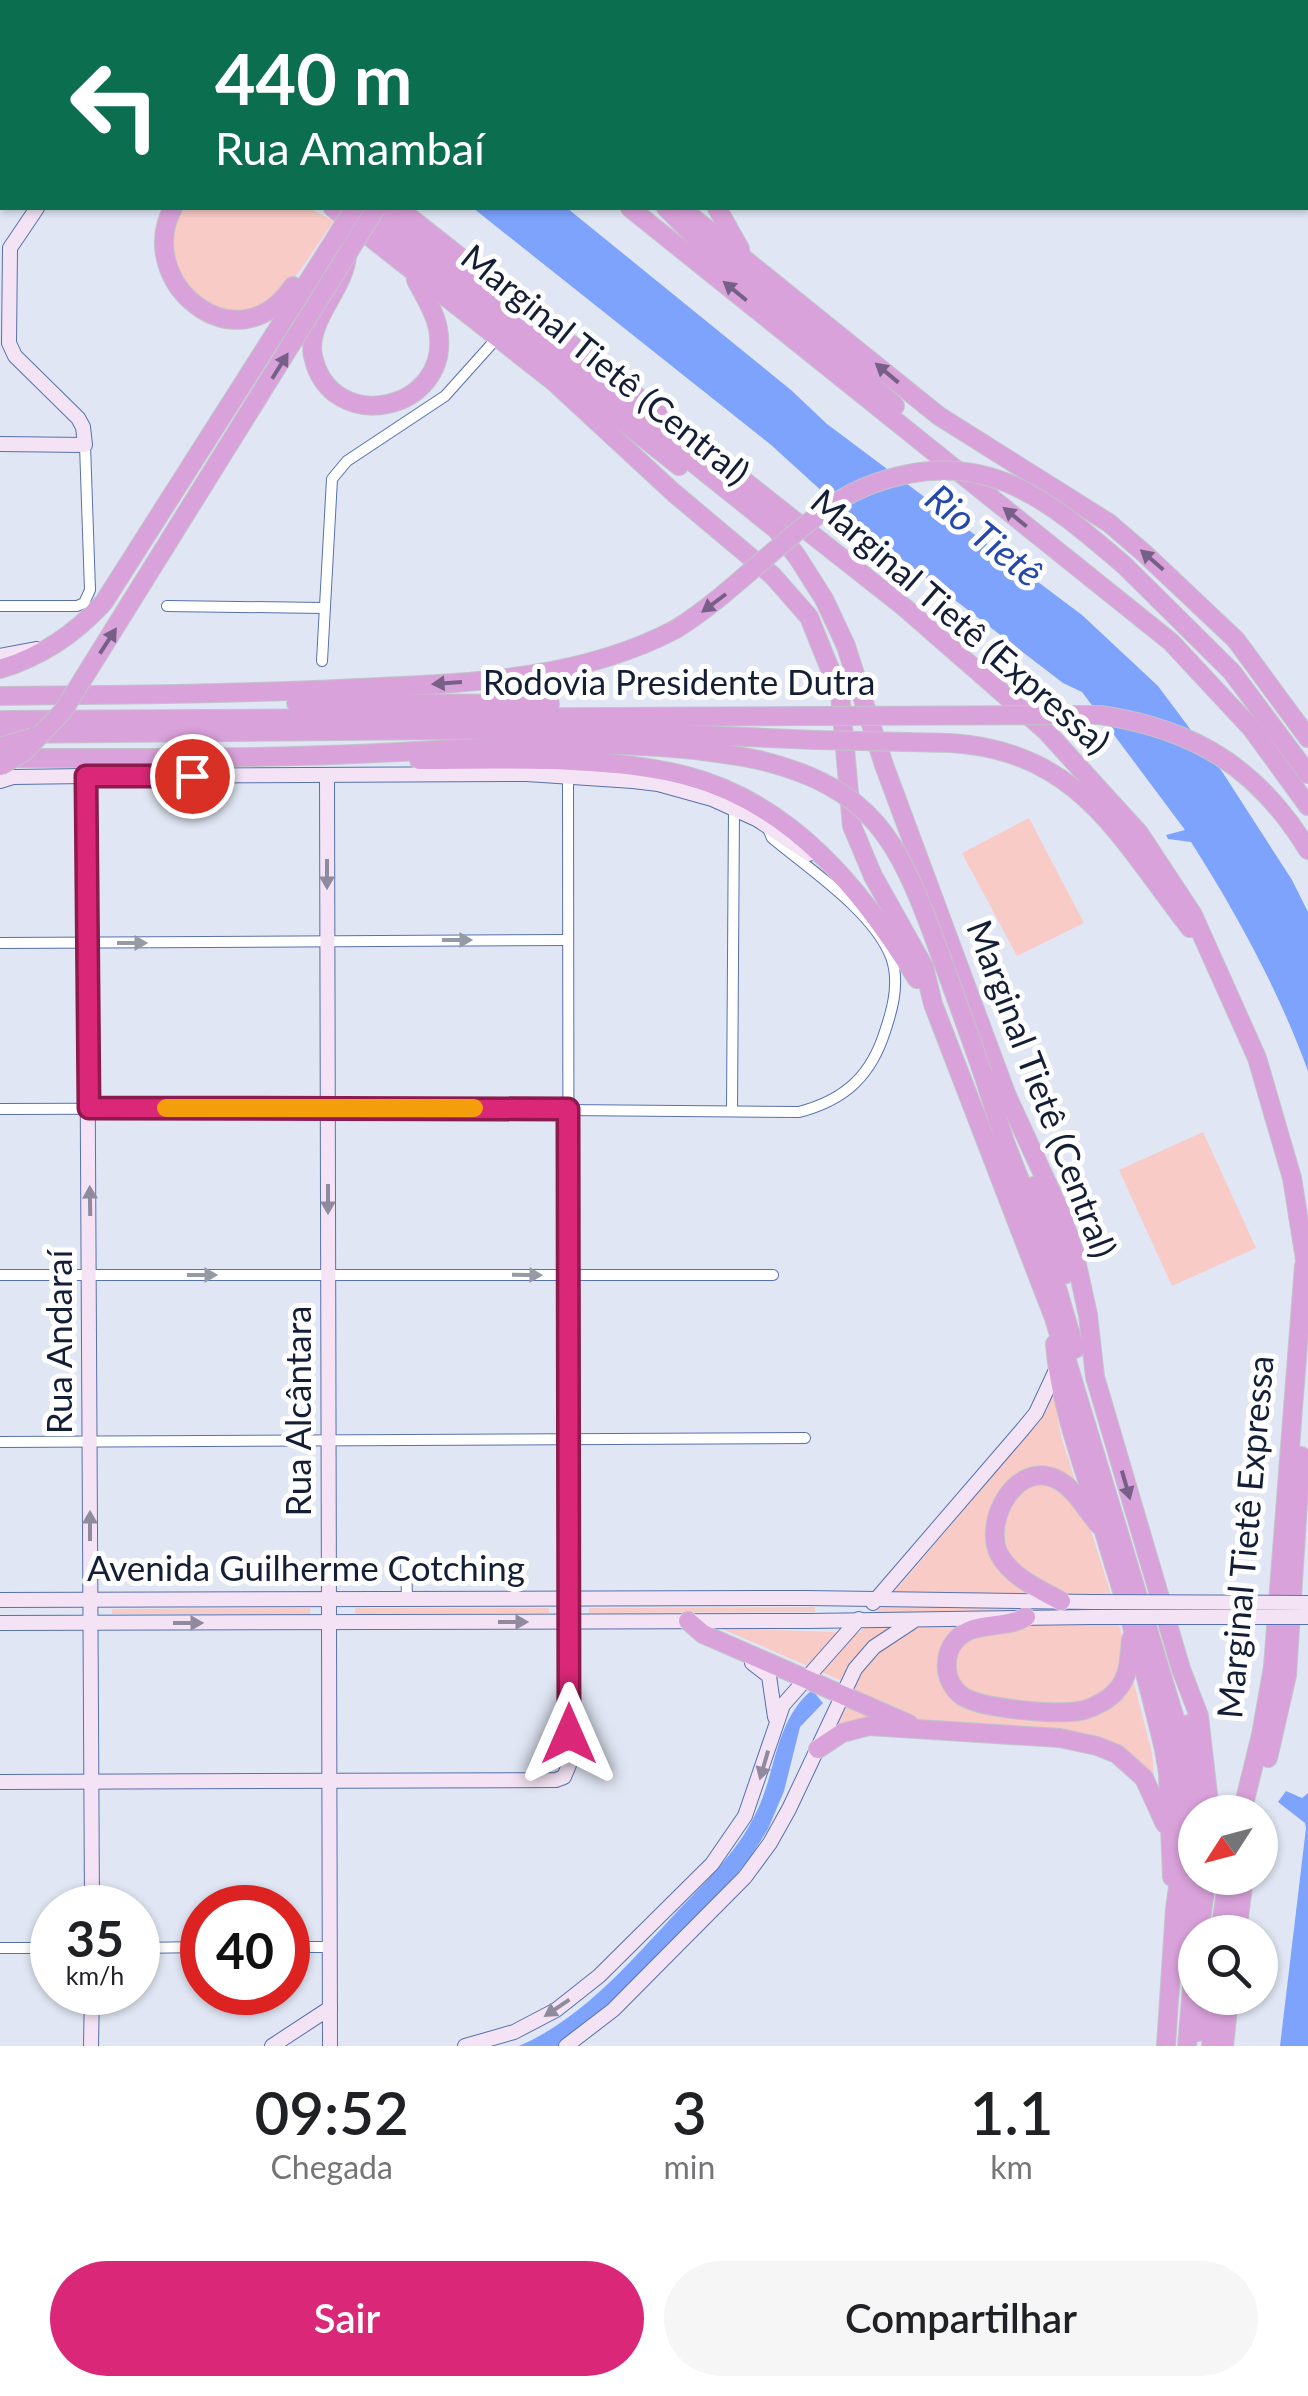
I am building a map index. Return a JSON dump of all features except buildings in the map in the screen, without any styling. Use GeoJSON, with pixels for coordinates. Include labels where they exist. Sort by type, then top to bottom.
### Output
{"type":"FeatureCollection","features":[{"type":"Feature","properties":{"kind":"highway"},"geometry":{"type":"LineString","coordinates":[[172,210],[164,233],[171,271],[193,304],[205,314],[222,319],[254,318],[272,310],[287,296],[316,253],[337,247]]}},
{"type":"Feature","properties":{"kind":"highway"},"geometry":{"type":"LineString","coordinates":[[336,210],[576,402],[773,576],[809,617],[818,634],[840,694],[852,826],[873,876],[924,968],[933,1004],[1052,1313],[1175,1718],[1185,1803],[1184,1844],[1175,1910],[1166,2046]]}},
{"type":"Feature","properties":{"kind":"highway"},"geometry":{"type":"LineString","coordinates":[[0,766],[24,752],[63,711],[145,584],[337,247],[353,210]]}},
{"type":"Feature","properties":{"kind":"highway","name":"Marginal Tietê (Central)"},"geometry":{"type":"LineString","coordinates":[[356,210],[560,373],[772,534]]}},
{"type":"Feature","properties":{"kind":"highway"},"geometry":{"type":"LineString","coordinates":[[0,669],[56,644],[88,620],[119,582],[337,247],[374,210]]}},
{"type":"Feature","properties":{"kind":"highway","name":"Marginal Tietê (Central)"},"geometry":{"type":"LineString","coordinates":[[378,210],[772,534],[808,576],[836,622],[884,765],[1000,1079],[1074,1251],[1094,1377],[1181,1669],[1199,1716],[1208,1795]]}},
{"type":"Feature","properties":{"kind":"highway","name":"Marginal Tietê (Expressa)"},"geometry":{"type":"LineString","coordinates":[[401,210],[904,606],[1046,731],[1138,833],[1194,915],[1257,1058],[1279,1126],[1306,1272]]}},
{"type":"Feature","properties":{"kind":"highway"},"geometry":{"type":"LineString","coordinates":[[633,210],[1171,642],[1228,701],[1308,806]]}},
{"type":"Feature","properties":{"kind":"highway"},"geometry":{"type":"LineString","coordinates":[[645,210],[673,242]]}},
{"type":"Feature","properties":{"kind":"highway"},"geometry":{"type":"LineString","coordinates":[[668,210],[912,422],[922,442]]}},
{"type":"Feature","properties":{"kind":"highway"},"geometry":{"type":"LineString","coordinates":[[683,210],[939,416],[1108,524],[1144,553],[1236,640],[1308,738]]}},
{"type":"Feature","properties":{"kind":"highway"},"geometry":{"type":"LineString","coordinates":[[718,210],[748,262]]}},
{"type":"Feature","properties":{"kind":"highway"},"geometry":{"type":"LineString","coordinates":[[337,247],[346,273],[314,334],[313,355],[330,388],[362,406],[379,408],[396,403],[426,381],[435,367],[439,333],[435,316],[411,271]]}},
{"type":"Feature","properties":{"kind":"highway"},"geometry":{"type":"LineString","coordinates":[[560,373],[710,516],[715,528]]}},
{"type":"Feature","properties":{"kind":"highway","name":"Rodovia Presidente Dutra"},"geometry":{"type":"LineString","coordinates":[[0,696],[299,691],[486,681],[604,660],[676,629],[721,598],[824,510],[883,479],[925,471],[976,471],[1023,490],[1053,507],[1163,602]]}},
{"type":"Feature","properties":{"kind":"highway"},"geometry":{"type":"LineString","coordinates":[[1163,602],[1184,609],[1210,634],[1260,689],[1308,755]]}},
{"type":"Feature","properties":{"kind":"highway"},"geometry":{"type":"LineString","coordinates":[[1163,602],[1232,672],[1308,774]]}},
{"type":"Feature","properties":{"kind":"highway"},"geometry":{"type":"LineString","coordinates":[[1146,621],[1168,628],[1236,695],[1308,790]]}},
{"type":"Feature","properties":{"kind":"highway"},"geometry":{"type":"LineString","coordinates":[[44,696],[178,704],[495,702],[650,708],[690,715]]}},
{"type":"Feature","properties":{"kind":"highway","name":"Rodovia Presidente Dutra"},"geometry":{"type":"LineString","coordinates":[[0,720],[1100,715],[1134,720],[1187,736],[1252,779],[1276,804],[1308,850]]}},
{"type":"Feature","properties":{"kind":"highway"},"geometry":{"type":"LineString","coordinates":[[0,747],[28,740],[48,728]]}},
{"type":"Feature","properties":{"kind":"highway","name":"Rodovia Presidente Dutra"},"geometry":{"type":"LineString","coordinates":[[0,734],[562,729],[951,743],[1007,751],[1069,782],[1127,844],[1208,946]]}},
{"type":"Feature","properties":{"kind":"highway"},"geometry":{"type":"LineString","coordinates":[[0,758],[151,759],[379,753],[458,746],[664,748],[759,760],[825,781],[868,813],[893,843],[920,902],[1063,1301],[1110,1495]]}},
{"type":"Feature","properties":{"kind":"highway"},"geometry":{"type":"LineString","coordinates":[[379,753],[402,760],[574,762],[686,776],[726,790],[777,817],[820,853],[870,907],[933,1004]]}},
{"type":"Feature","properties":{"kind":"highway"},"geometry":{"type":"LineString","coordinates":[[986,1080],[1055,1233],[1094,1377]]}},
{"type":"Feature","properties":{"kind":"highway","name":"Marginal Tietê Expressa"},"geometry":{"type":"LineString","coordinates":[[1246,1795],[1262,1735],[1272,1667],[1306,1272]]}},
{"type":"Feature","properties":{"kind":"highway"},"geometry":{"type":"LineString","coordinates":[[1052,1313],[1057,1368],[1166,1761],[1175,1910]]}},
{"type":"Feature","properties":{"kind":"highway"},"geometry":{"type":"LineString","coordinates":[[1259,1795],[1283,1694],[1290,1636],[1308,1356]]}},
{"type":"Feature","properties":{"kind":"highway"},"geometry":{"type":"LineString","coordinates":[[1061,1601],[1023,1579],[1000,1556],[995,1538],[1004,1502],[1026,1479],[1048,1476],[1061,1481],[1072,1492],[1104,1532]]}},
{"type":"Feature","properties":{"kind":"highway"},"geometry":{"type":"LineString","coordinates":[[1026,1617],[1013,1624],[973,1629],[954,1642],[946,1666],[953,1688],[963,1696],[990,1705],[1058,1712],[1084,1710],[1112,1696],[1123,1682],[1132,1634]]}},
{"type":"Feature","properties":{"kind":"highway"},"geometry":{"type":"LineString","coordinates":[[688,1621],[704,1634],[918,1728]]}},
{"type":"Feature","properties":{"kind":"highway"},"geometry":{"type":"LineString","coordinates":[[1181,1669],[1196,1795]]}},
{"type":"Feature","properties":{"kind":"highway"},"geometry":{"type":"LineString","coordinates":[[818,1749],[842,1733],[859,1728],[1060,1738],[1117,1754],[1144,1778],[1170,1839]]}},
{"type":"Feature","properties":{"kind":"highway"},"geometry":{"type":"LineString","coordinates":[[1169,1992],[1182,1968],[1191,1895]]}},
{"type":"Feature","properties":{"kind":"highway"},"geometry":{"type":"LineString","coordinates":[[1187,2046],[1190,2015]]}},
{"type":"Feature","properties":{"kind":"highway"},"geometry":{"type":"LineString","coordinates":[[1196,2046],[1201,2015]]}},
{"type":"Feature","properties":{"kind":"highway"},"geometry":{"type":"LineString","coordinates":[[1211,2046],[1214,2015]]}},
{"type":"Feature","properties":{"kind":"highway"},"geometry":{"type":"LineString","coordinates":[[1224,2046],[1227,2015]]}},
{"type":"Feature","properties":{"kind":"main road"},"geometry":{"type":"LineString","coordinates":[[0,444],[84,445],[78,418],[11,349],[5,245],[35,210]]}},
{"type":"Feature","properties":{"kind":"main road"},"geometry":{"type":"LineString","coordinates":[[0,656],[56,644]]}},
{"type":"Feature","properties":{"kind":"main road"},"geometry":{"type":"LineString","coordinates":[[0,781],[13,777],[86,776],[568,775],[658,784],[699,795],[766,825],[825,867],[870,907]]}},
{"type":"Feature","properties":{"kind":"main road","name":"Rua Andaraí"},"geometry":{"type":"LineString","coordinates":[[86,776],[92,1885]]}},
{"type":"Feature","properties":{"kind":"main road","name":"Rua Alcântara"},"geometry":{"type":"LineString","coordinates":[[327,777],[330,2046]]}},
{"type":"Feature","properties":{"kind":"main road"},"geometry":{"type":"LineString","coordinates":[[775,1720],[805,1678],[1036,1413],[1057,1368]]}},
{"type":"Feature","properties":{"kind":"main road"},"geometry":{"type":"LineString","coordinates":[[0,1782],[564,1777],[569,1765],[570,1599]]}},
{"type":"Feature","properties":{"kind":"main road","name":"Avenida Guilherme Cotching"},"geometry":{"type":"LineString","coordinates":[[0,1600],[877,1599],[1061,1601],[1092,1610]]}},
{"type":"Feature","properties":{"kind":"main road"},"geometry":{"type":"LineString","coordinates":[[1092,1610],[1308,1603]]}},
{"type":"Feature","properties":{"kind":"main road"},"geometry":{"type":"LineString","coordinates":[[1092,1610],[1308,1617]]}},
{"type":"Feature","properties":{"kind":"main road","name":"Avenida Guilherme Cotching"},"geometry":{"type":"LineString","coordinates":[[0,1623],[917,1620],[1026,1617],[1092,1610]]}},
{"type":"Feature","properties":{"kind":"main road"},"geometry":{"type":"LineString","coordinates":[[566,2046],[613,2010],[745,1877],[770,1843],[855,1669],[874,1646],[917,1620]]}},
{"type":"Feature","properties":{"kind":"main road"},"geometry":{"type":"LineString","coordinates":[[465,2046],[498,2039],[556,2010],[599,1976],[712,1864],[745,1816],[766,1760],[775,1720],[770,1676],[752,1663],[747,1653]]}},
{"type":"Feature","properties":{"kind":"main road"},"geometry":{"type":"LineString","coordinates":[[272,2046],[330,2008]]}},
{"type":"Feature","properties":{"kind":"main road"},"geometry":{"type":"LineString","coordinates":[[92,2015],[92,2046]]}},
{"type":"Feature","properties":{"kind":"street"},"geometry":{"type":"LineString","coordinates":[[322,661],[330,490],[338,470],[436,403],[497,338]]}},
{"type":"Feature","properties":{"kind":"street"},"geometry":{"type":"LineString","coordinates":[[0,606],[77,606],[88,598],[84,445]]}},
{"type":"Feature","properties":{"kind":"street"},"geometry":{"type":"LineString","coordinates":[[167,606],[324,608]]}},
{"type":"Feature","properties":{"kind":"street"},"geometry":{"type":"LineString","coordinates":[[568,775],[570,1599]]}},
{"type":"Feature","properties":{"kind":"street"},"geometry":{"type":"LineString","coordinates":[[732,1109],[734,809]]}},
{"type":"Feature","properties":{"kind":"street"},"geometry":{"type":"LineString","coordinates":[[0,1109],[799,1112],[819,1107],[863,1078],[874,1060],[893,1000],[891,958],[881,940],[834,889],[772,838],[766,825]]}},
{"type":"Feature","properties":{"kind":"street"},"geometry":{"type":"LineString","coordinates":[[0,943],[568,940]]}},
{"type":"Feature","properties":{"kind":"street"},"geometry":{"type":"LineString","coordinates":[[0,1275],[773,1275]]}},
{"type":"Feature","properties":{"kind":"street"},"geometry":{"type":"LineString","coordinates":[[0,1442],[804,1438]]}},
{"type":"Feature","properties":{"kind":"street"},"geometry":{"type":"LineString","coordinates":[[405,1560],[407,1600]]}},
{"type":"Feature","properties":{"kind":"street"},"geometry":{"type":"LineString","coordinates":[[310,1946],[330,1946]]}},
{"type":"Feature","properties":{"kind":"street"},"geometry":{"type":"LineString","coordinates":[[0,1948],[30,1948]]}},
{"type":"Feature","properties":{"kind":"shaded area"},"geometry":{"type":"Polygon","coordinates":[[[180,210],[313,210],[334,221],[285,289],[263,306],[246,310],[214,305],[188,285],[174,253],[175,224],[180,210]]]}},
{"type":"Feature","properties":{"kind":"shaded area"},"geometry":{"type":"Polygon","coordinates":[[[1029,818],[1084,923],[1017,956],[962,853],[1029,818]]]}},
{"type":"Feature","properties":{"kind":"shaded area"},"geometry":{"type":"Polygon","coordinates":[[[1203,1132],[1256,1248],[1172,1286],[1119,1170],[1203,1132]]]}},
{"type":"Feature","properties":{"kind":"shaded area"},"geometry":{"type":"Polygon","coordinates":[[[1053,1389],[1061,1436],[1111,1594],[1152,1753],[1158,1826],[1141,1781],[1109,1747],[836,1727],[856,1687],[720,1628],[859,1633],[1040,1421],[1053,1389]]]}},
{"type":"Feature","properties":{"kind":"shaded area"},"geometry":{"type":"Polygon","coordinates":[[[815,1607],[815,1612],[589,1613],[589,1608],[815,1607]]]}},
{"type":"Feature","properties":{"kind":"shaded area"},"geometry":{"type":"Polygon","coordinates":[[[310,1608],[310,1614],[112,1614],[112,1609],[310,1608]]]}},
{"type":"Feature","properties":{"kind":"shaded area"},"geometry":{"type":"Polygon","coordinates":[[[355,1608],[549,1608],[549,1613],[355,1614],[355,1608]]]}},
{"type":"Feature","properties":{"kind":"water","name":"Rio Tietê"},"geometry":{"type":"Polygon","coordinates":[[[476,210],[569,210],[791,390],[827,424],[1082,615],[1158,686],[1223,773],[1292,880],[1308,912],[1308,1071],[1270,982],[1208,870],[1191,842],[1168,839],[1166,835],[1185,830],[1082,692],[1063,683],[869,534],[770,444],[476,210]]]}},
{"type":"Feature","properties":{"kind":"water"},"geometry":{"type":"Polygon","coordinates":[[[812,1690],[823,1703],[800,1727],[784,1791],[768,1829],[748,1861],[609,2010],[558,2046],[519,2046],[563,2021],[603,1988],[730,1854],[756,1813],[790,1717],[812,1690]]]}},
{"type":"Feature","properties":{"kind":"water"},"geometry":{"type":"Polygon","coordinates":[[[1286,1791],[1302,1798],[1308,1793],[1308,2046],[1280,2046],[1306,1828],[1278,1802],[1286,1791]]]}},
{"type":"Feature","properties":{"kind":"slow traffic"},"geometry":{"type":"LineString","coordinates":[[166,1108],[474,1108]]}},
{"type":"Feature","properties":{"kind":"route"},"geometry":{"type":"LineString","coordinates":[[192,776],[86,776],[89,1108],[568,1109],[569,1734]]}}]}
